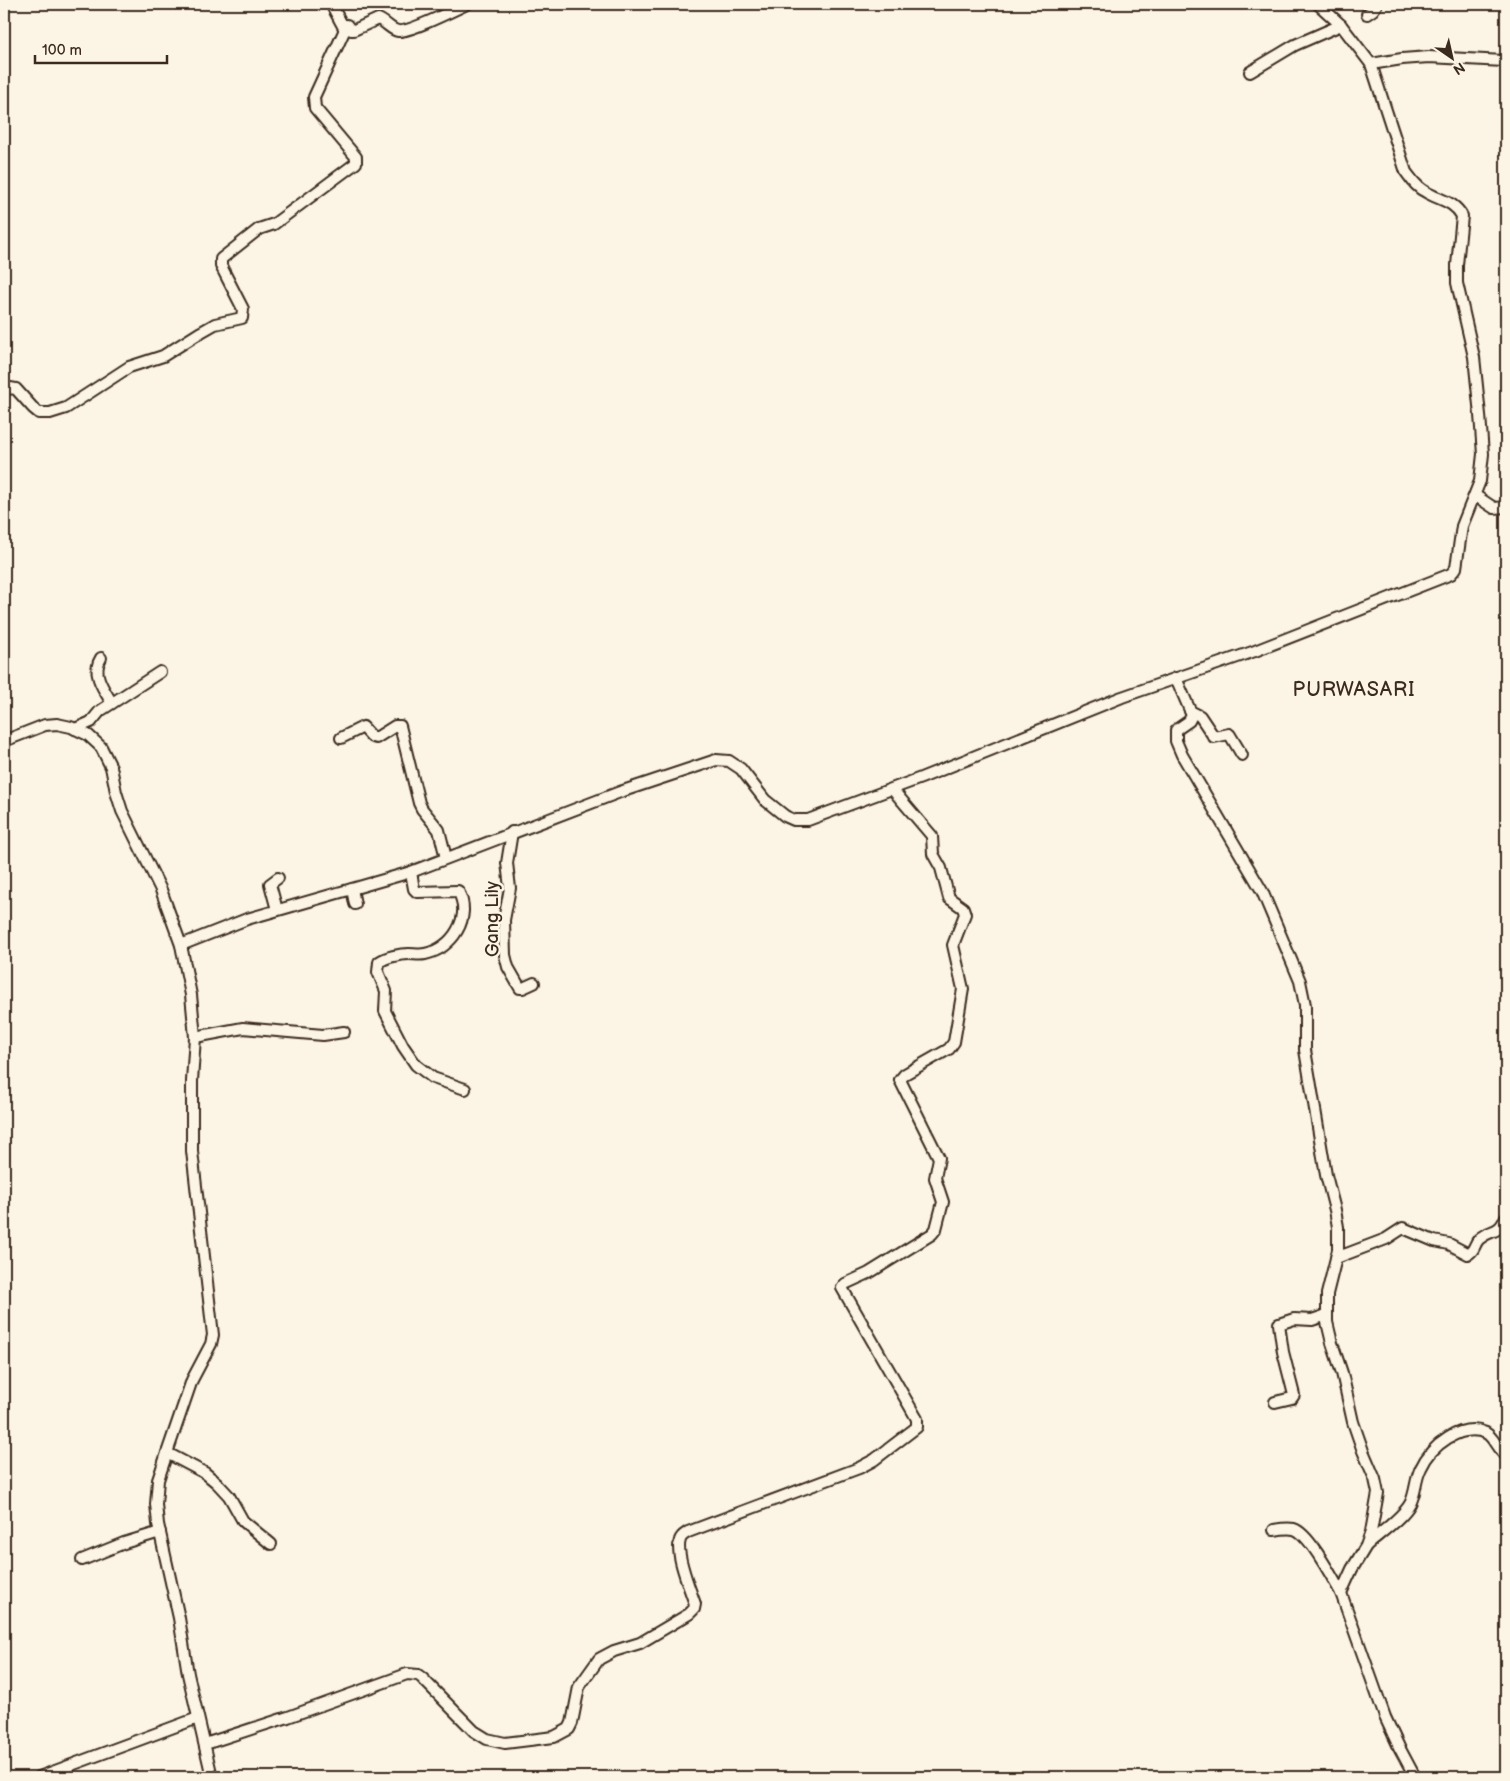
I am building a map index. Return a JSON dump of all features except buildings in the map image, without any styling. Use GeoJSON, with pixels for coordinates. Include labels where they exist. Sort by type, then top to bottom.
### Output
{"type":"FeatureCollection","features":[{"type":"Feature","properties":{"kind":"street"},"geometry":{"type":"LineString","coordinates":[[331,4],[345,30]]}},
{"type":"Feature","properties":{"kind":"street"},"geometry":{"type":"LineString","coordinates":[[4,391],[10,388],[16,389],[39,413],[57,411],[73,404],[129,367],[163,356],[208,327],[242,318],[243,309],[221,266],[221,259],[259,229],[274,224],[356,163],[356,157],[315,108],[314,101],[347,25],[351,30],[354,30],[378,19],[396,31],[402,31],[467,4]]}},
{"type":"Feature","properties":{"kind":"street"},"geometry":{"type":"LineString","coordinates":[[181,944],[247,919],[411,872],[620,792],[716,760],[728,761],[741,770],[765,800],[785,816],[794,820],[808,820],[1122,697],[1270,646],[1451,574],[1456,568],[1462,526],[1476,496],[1480,481],[1482,454],[1474,357],[1457,283],[1462,216],[1459,209],[1451,203],[1425,192],[1416,185],[1406,172],[1371,64],[1340,25],[1318,4]]}},
{"type":"Feature","properties":{"kind":"street"},"geometry":{"type":"LineString","coordinates":[[1366,14],[1374,10],[1377,4]]}},
{"type":"Feature","properties":{"kind":"street"},"geometry":{"type":"LineString","coordinates":[[1250,72],[1295,45],[1340,25]]}},
{"type":"Feature","properties":{"kind":"street"},"geometry":{"type":"LineString","coordinates":[[1371,64],[1402,58],[1429,57],[1504,61]]}},
{"type":"Feature","properties":{"kind":"street"},"geometry":{"type":"LineString","coordinates":[[1476,496],[1494,508],[1506,506]]}},
{"type":"Feature","properties":{"kind":"street"},"geometry":{"type":"LineString","coordinates":[[101,658],[98,664],[99,677],[112,703]]}},
{"type":"Feature","properties":{"kind":"street"},"geometry":{"type":"LineString","coordinates":[[75,729],[91,722],[96,714],[160,672]]}},
{"type":"Feature","properties":{"kind":"street"},"geometry":{"type":"LineString","coordinates":[[1176,678],[1192,715],[1191,718],[1176,730],[1176,741],[1182,755],[1262,892],[1300,981],[1305,1005],[1305,1050],[1325,1167],[1338,1227],[1338,1250],[1327,1294],[1327,1322],[1353,1422],[1363,1452],[1375,1478],[1378,1493],[1371,1532],[1366,1546],[1352,1569],[1341,1593]]}},
{"type":"Feature","properties":{"kind":"street"},"geometry":{"type":"LineString","coordinates":[[1190,711],[1200,716],[1214,737],[1229,734],[1242,755]]}},
{"type":"Feature","properties":{"kind":"street"},"geometry":{"type":"LineString","coordinates":[[4,742],[45,725],[57,724],[88,735],[101,746],[111,767],[122,811],[161,890],[181,944],[192,995],[195,1037],[192,1081],[192,1151],[213,1335],[211,1344],[192,1380],[166,1453],[158,1480],[156,1504],[160,1532],[179,1618],[188,1674],[212,1777]]}},
{"type":"Feature","properties":{"kind":"street"},"geometry":{"type":"LineString","coordinates":[[341,738],[363,727],[376,738],[395,726],[400,726],[422,809],[439,830],[446,858]]}},
{"type":"Feature","properties":{"kind":"street"},"geometry":{"type":"LineString","coordinates":[[204,1744],[410,1674],[422,1678],[474,1731],[487,1739],[505,1743],[560,1736],[569,1729],[572,1723],[579,1687],[599,1659],[644,1640],[689,1614],[694,1609],[695,1604],[680,1556],[679,1545],[681,1537],[688,1532],[859,1468],[874,1460],[917,1427],[917,1419],[842,1288],[845,1284],[869,1273],[932,1234],[936,1229],[944,1202],[935,1178],[939,1158],[900,1080],[905,1074],[949,1049],[954,1042],[963,989],[953,945],[965,914],[963,908],[949,898],[941,868],[933,854],[930,833],[892,788]]}},
{"type":"Feature","properties":{"kind":"street","name":"Gang Lily"},"geometry":{"type":"LineString","coordinates":[[512,832],[507,863],[510,888],[504,920],[506,958],[518,987],[524,988],[534,982]]}},
{"type":"Feature","properties":{"kind":"street"},"geometry":{"type":"LineString","coordinates":[[411,872],[414,889],[417,892],[458,891],[463,910],[462,921],[458,931],[436,951],[424,954],[408,954],[379,962],[378,972],[386,991],[385,1011],[403,1046],[416,1065],[433,1078],[465,1089]]}},
{"type":"Feature","properties":{"kind":"street"},"geometry":{"type":"LineString","coordinates":[[276,910],[270,884],[278,878]]}},
{"type":"Feature","properties":{"kind":"street"},"geometry":{"type":"LineString","coordinates":[[352,889],[355,904]]}},
{"type":"Feature","properties":{"kind":"street"},"geometry":{"type":"LineString","coordinates":[[195,1037],[243,1028],[323,1035],[344,1032]]}},
{"type":"Feature","properties":{"kind":"street"},"geometry":{"type":"LineString","coordinates":[[1336,1258],[1386,1239],[1403,1228],[1447,1243],[1468,1254],[1472,1252],[1480,1238],[1502,1228],[1506,1217]]}},
{"type":"Feature","properties":{"kind":"street"},"geometry":{"type":"LineString","coordinates":[[1275,1402],[1292,1398],[1294,1395],[1283,1352],[1279,1324],[1294,1319],[1312,1320],[1327,1315]]}},
{"type":"Feature","properties":{"kind":"street"},"geometry":{"type":"LineString","coordinates":[[1366,1546],[1406,1510],[1425,1460],[1457,1433],[1464,1430],[1485,1433],[1490,1436],[1506,1455]]}},
{"type":"Feature","properties":{"kind":"street"},"geometry":{"type":"LineString","coordinates":[[166,1453],[211,1478],[229,1496],[243,1521],[271,1544]]}},
{"type":"Feature","properties":{"kind":"street"},"geometry":{"type":"LineString","coordinates":[[1274,1530],[1294,1529],[1299,1532],[1315,1549],[1341,1593],[1385,1717],[1416,1777]]}},
{"type":"Feature","properties":{"kind":"street"},"geometry":{"type":"LineString","coordinates":[[82,1560],[124,1543],[160,1532]]}},
{"type":"Feature","properties":{"kind":"street"},"geometry":{"type":"LineString","coordinates":[[39,1777],[198,1718]]}},
{"type":"Feature","properties":{"kind":"district","name":"PURWASARI"},"geometry":{"type":"Point","coordinates":[1354,689]}}]}
